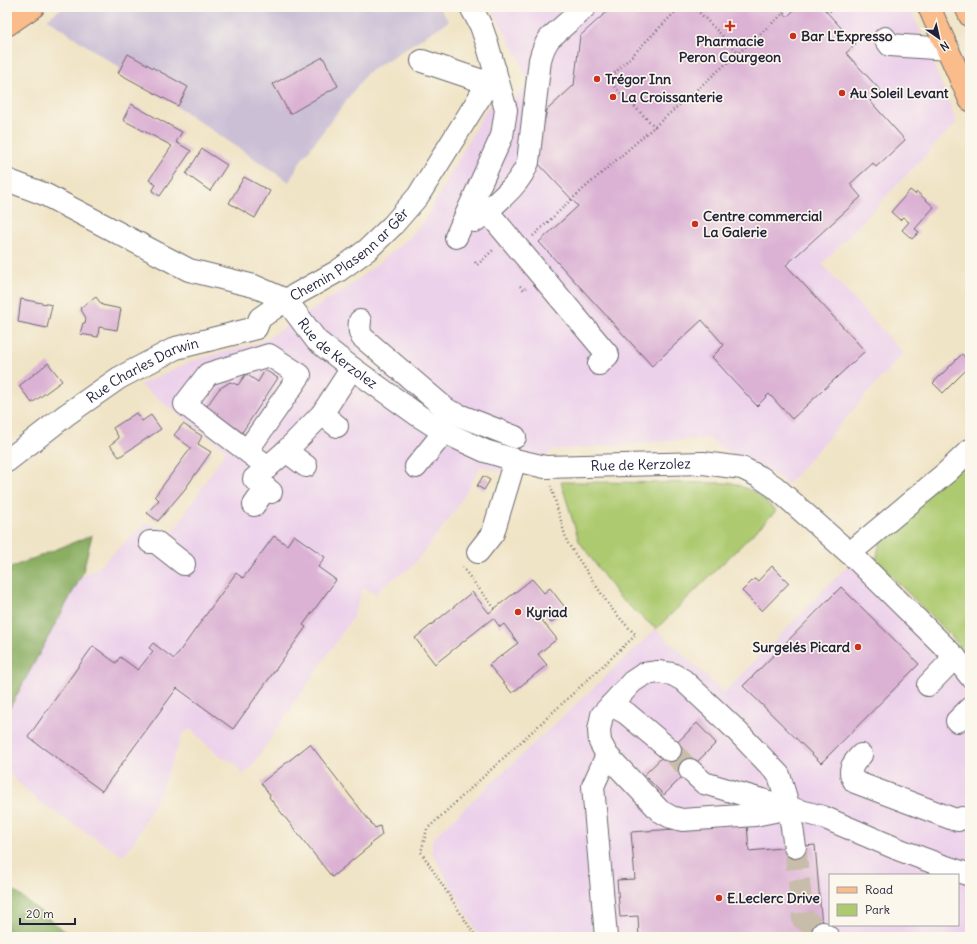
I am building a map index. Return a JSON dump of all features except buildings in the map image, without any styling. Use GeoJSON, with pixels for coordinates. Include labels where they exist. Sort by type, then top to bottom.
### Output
{"type":"FeatureCollection","features":[{"type":"Feature","properties":{"kind":"main road"},"geometry":{"type":"LineString","coordinates":[[7,25],[33,7]]}},
{"type":"Feature","properties":{"kind":"main road"},"geometry":{"type":"LineString","coordinates":[[929,7],[970,100]]}},
{"type":"Feature","properties":{"kind":"main road"},"geometry":{"type":"LineString","coordinates":[[966,7],[970,16]]}},
{"type":"Feature","properties":{"kind":"street"},"geometry":{"type":"LineString","coordinates":[[471,7],[481,26],[491,76],[506,110],[505,123],[485,204],[511,251],[574,324],[608,355],[599,364]]}},
{"type":"Feature","properties":{"kind":"street"},"geometry":{"type":"LineString","coordinates":[[485,204],[519,180],[524,172],[528,162],[540,60],[546,44],[556,32],[585,7]]}},
{"type":"Feature","properties":{"kind":"street"},"geometry":{"type":"LineString","coordinates":[[885,38],[890,45],[948,49]]}},
{"type":"Feature","properties":{"kind":"street"},"geometry":{"type":"LineString","coordinates":[[422,61],[491,76]]}},
{"type":"Feature","properties":{"kind":"street","name":"Chemin Plasenn ar Gêr"},"geometry":{"type":"LineString","coordinates":[[7,180],[44,194],[189,270],[254,286],[286,300],[338,271],[367,250],[392,226],[418,196],[491,76]]}},
{"type":"Feature","properties":{"kind":"street","name":"Rue de Kerzolez"},"geometry":{"type":"LineString","coordinates":[[286,300],[317,341],[352,368],[444,432],[485,451],[515,460],[545,466],[704,463],[742,468],[760,477],[775,487],[850,553],[955,657],[970,676]]}},
{"type":"Feature","properties":{"kind":"street","name":"Rue Charles Darwin"},"geometry":{"type":"LineString","coordinates":[[7,461],[66,414],[119,378],[176,348],[256,328],[260,318],[286,300]]}},
{"type":"Feature","properties":{"kind":"street"},"geometry":{"type":"LineString","coordinates":[[360,321],[359,327],[362,337],[446,409],[515,437]]}},
{"type":"Feature","properties":{"kind":"street"},"geometry":{"type":"LineString","coordinates":[[247,451],[300,375],[270,355],[208,374],[185,404],[247,451],[265,488],[286,451],[330,420],[352,368]]}},
{"type":"Feature","properties":{"kind":"street"},"geometry":{"type":"LineString","coordinates":[[416,467],[444,432]]}},
{"type":"Feature","properties":{"kind":"street"},"geometry":{"type":"LineString","coordinates":[[850,553],[947,472],[970,450]]}},
{"type":"Feature","properties":{"kind":"street"},"geometry":{"type":"LineString","coordinates":[[286,451],[306,466]]}},
{"type":"Feature","properties":{"kind":"street"},"geometry":{"type":"LineString","coordinates":[[478,552],[493,532],[515,460]]}},
{"type":"Feature","properties":{"kind":"street"},"geometry":{"type":"LineString","coordinates":[[150,542],[156,542],[184,564]]}},
{"type":"Feature","properties":{"kind":"street"},"geometry":{"type":"LineString","coordinates":[[928,685],[955,657]]}},
{"type":"Feature","properties":{"kind":"street"},"geometry":{"type":"LineString","coordinates":[[789,808],[755,815],[682,820],[671,817],[660,811],[608,755],[600,742],[599,730],[602,715],[632,682],[644,674],[658,672],[672,674],[683,680],[734,728],[779,775],[789,808],[795,847]]}},
{"type":"Feature","properties":{"kind":"street"},"geometry":{"type":"LineString","coordinates":[[611,705],[626,713],[670,750]]}},
{"type":"Feature","properties":{"kind":"street"},"geometry":{"type":"LineString","coordinates":[[606,937],[593,786],[608,755]]}},
{"type":"Feature","properties":{"kind":"street"},"geometry":{"type":"LineString","coordinates":[[861,755],[851,768],[850,774],[855,782],[935,804],[953,819],[958,820],[962,818]]}},
{"type":"Feature","properties":{"kind":"street"},"geometry":{"type":"LineString","coordinates":[[690,770],[704,783],[823,817],[900,850],[970,875]]}},
{"type":"Feature","properties":{"kind":"path"},"geometry":{"type":"LineString","coordinates":[[655,127],[608,80],[680,7]]}},
{"type":"Feature","properties":{"kind":"path"},"geometry":{"type":"LineString","coordinates":[[694,7],[739,53]]}},
{"type":"Feature","properties":{"kind":"path"},"geometry":{"type":"LineString","coordinates":[[572,200],[784,13],[785,7]]}},
{"type":"Feature","properties":{"kind":"path"},"geometry":{"type":"LineString","coordinates":[[824,7],[829,12],[834,7]]}},
{"type":"Feature","properties":{"kind":"path"},"geometry":{"type":"LineString","coordinates":[[476,937],[422,852],[427,829],[636,635],[626,626],[611,608],[567,542],[545,466]]}},
{"type":"Feature","properties":{"kind":"path"},"geometry":{"type":"LineString","coordinates":[[462,566],[495,609]]}},
{"type":"Feature","properties":{"kind":"shaded area"},"geometry":{"type":"Polygon","coordinates":[[[63,7],[438,7],[449,21],[367,73],[300,162],[289,182],[47,19],[63,7]]]}},
{"type":"Feature","properties":{"kind":"shaded area"},"geometry":{"type":"Polygon","coordinates":[[[491,7],[910,7],[957,122],[822,264],[903,353],[788,484],[767,470],[717,446],[709,438],[553,450],[522,477],[481,466],[455,511],[411,568],[383,585],[376,594],[363,588],[353,617],[252,766],[243,775],[236,764],[219,756],[190,729],[183,733],[160,792],[135,840],[123,856],[39,802],[7,772],[7,712],[55,620],[81,577],[96,569],[146,523],[173,532],[226,450],[140,385],[192,361],[263,341],[354,283],[410,237],[426,218],[487,107],[509,104],[529,85],[520,60],[491,7]]]}},
{"type":"Feature","properties":{"kind":"shaded area"},"geometry":{"type":"Polygon","coordinates":[[[866,553],[970,661],[970,937],[480,937],[432,852],[432,839],[656,629],[724,693],[842,571],[866,553]]]}},
{"type":"Feature","properties":{"kind":"green space"},"geometry":{"type":"Polygon","coordinates":[[[970,455],[970,660],[955,640],[876,561],[881,537],[970,455]]]}},
{"type":"Feature","properties":{"kind":"green space"},"geometry":{"type":"Polygon","coordinates":[[[561,482],[733,483],[757,493],[776,511],[656,629],[619,597],[579,541],[561,482]]]}},
{"type":"Feature","properties":{"kind":"green space"},"geometry":{"type":"Polygon","coordinates":[[[92,535],[82,575],[7,713],[7,569],[92,535]]]}},
{"type":"Feature","properties":{"kind":"green space"},"geometry":{"type":"Polygon","coordinates":[[[7,884],[8,886],[72,937],[7,937],[7,884]]]}},
{"type":"Feature","properties":{"kind":"tunnel"},"geometry":{"type":"LineString","coordinates":[[670,750],[690,770]]}},
{"type":"Feature","properties":{"kind":"tunnel"},"geometry":{"type":"LineString","coordinates":[[795,847],[803,919],[823,933]]}},
{"type":"Feature","properties":{"kind":"place","name":"Pharmacie Peron Courgeon"},"geometry":{"type":"Point","coordinates":[730,26]}},
{"type":"Feature","properties":{"kind":"place","name":"Bar L'Expresso"},"geometry":{"type":"Point","coordinates":[793,36]}},
{"type":"Feature","properties":{"kind":"place","name":"Trégor Inn"},"geometry":{"type":"Point","coordinates":[597,79]}},
{"type":"Feature","properties":{"kind":"place","name":"Au Soleil Levant"},"geometry":{"type":"Point","coordinates":[842,93]}},
{"type":"Feature","properties":{"kind":"place","name":"La Croissanterie"},"geometry":{"type":"Point","coordinates":[613,97]}},
{"type":"Feature","properties":{"kind":"place","name":"Centre commercial La Galerie"},"geometry":{"type":"Point","coordinates":[695,224]}},
{"type":"Feature","properties":{"kind":"place","name":"Kyriad"},"geometry":{"type":"Point","coordinates":[518,612]}},
{"type":"Feature","properties":{"kind":"place","name":"Surgelés Picard"},"geometry":{"type":"Point","coordinates":[858,647]}},
{"type":"Feature","properties":{"kind":"place","name":"E.Leclerc Drive"},"geometry":{"type":"Point","coordinates":[719,898]}}]}
